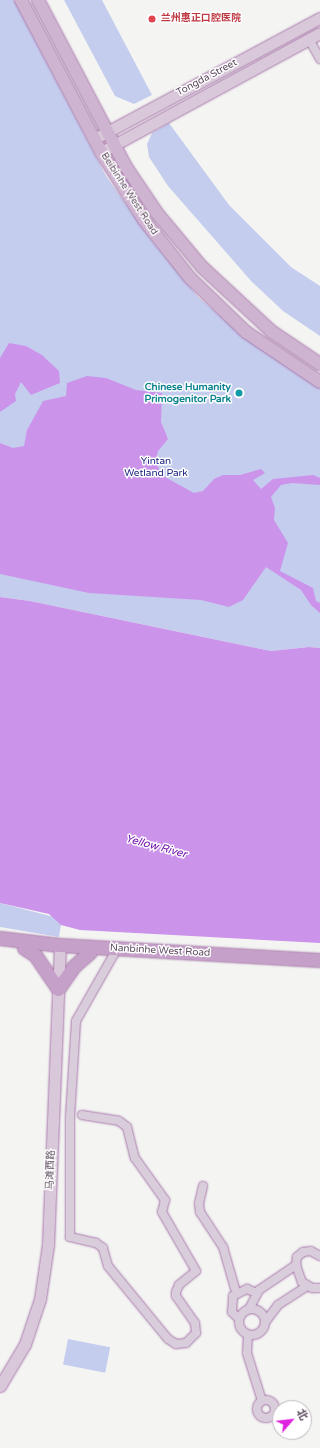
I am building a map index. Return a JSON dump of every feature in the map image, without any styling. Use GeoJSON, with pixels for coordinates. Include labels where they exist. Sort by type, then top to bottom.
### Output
{"type":"FeatureCollection","features":[{"type":"Feature","properties":{"kind":"highway","name":"Nanbinhe West Road"},"geometry":{"type":"LineString","coordinates":[[0,938],[90,952],[320,965]]}},
{"type":"Feature","properties":{"kind":"highway","name":"Nanbinhe West Road"},"geometry":{"type":"LineString","coordinates":[[0,944],[24,948],[60,948],[320,960]]}},
{"type":"Feature","properties":{"kind":"highway"},"geometry":{"type":"LineString","coordinates":[[24,948],[35,955],[58,988],[74,966],[90,952]]}},
{"type":"Feature","properties":{"kind":"main road","name":"Beibinhe West Road"},"geometry":{"type":"LineString","coordinates":[[20,0],[101,152],[144,220],[190,278],[246,332],[320,382]]}},
{"type":"Feature","properties":{"kind":"main road","name":"Beibinhe West Road"},"geometry":{"type":"LineString","coordinates":[[38,0],[126,167],[157,212],[202,267],[271,331],[320,364]]}},
{"type":"Feature","properties":{"kind":"main road","name":"Tongda Street"},"geometry":{"type":"LineString","coordinates":[[94,139],[320,18]]}},
{"type":"Feature","properties":{"kind":"main road","name":"Tongda Street"},"geometry":{"type":"LineString","coordinates":[[101,152],[320,33]]}},
{"type":"Feature","properties":{"kind":"main road","name":"马滩西路"},"geometry":{"type":"LineString","coordinates":[[0,1386],[25,1344],[42,1284],[48,1245],[60,948]]}},
{"type":"Feature","properties":{"kind":"street"},"geometry":{"type":"LineString","coordinates":[[309,39],[320,59]]}},
{"type":"Feature","properties":{"kind":"street"},"geometry":{"type":"LineString","coordinates":[[82,1115],[119,1121],[127,1127],[135,1158],[164,1200],[162,1212],[196,1271],[179,1285],[176,1292],[176,1296],[195,1323],[196,1333],[186,1344],[176,1344],[168,1338],[108,1266],[103,1248],[96,1243],[70,1237],[70,1117],[76,1020],[114,954]]}},
{"type":"Feature","properties":{"kind":"street"},"geometry":{"type":"LineString","coordinates":[[203,1186],[200,1194],[200,1212],[223,1247],[236,1292],[230,1306],[239,1320],[240,1327],[248,1335],[256,1335],[262,1332],[266,1321],[278,1305],[307,1286]]}},
{"type":"Feature","properties":{"kind":"street"},"geometry":{"type":"LineString","coordinates":[[320,1256],[311,1251],[303,1252],[297,1257],[296,1265],[298,1277],[307,1286],[320,1288]]}},
{"type":"Feature","properties":{"kind":"street"},"geometry":{"type":"LineString","coordinates":[[239,1320],[243,1313],[250,1309],[257,1293],[267,1283],[296,1265]]}},
{"type":"Feature","properties":{"kind":"street"},"geometry":{"type":"LineString","coordinates":[[236,1292],[247,1289],[257,1293]]}},
{"type":"Feature","properties":{"kind":"street"},"geometry":{"type":"LineString","coordinates":[[250,1309],[260,1311],[266,1321]]}},
{"type":"Feature","properties":{"kind":"street"},"geometry":{"type":"LineString","coordinates":[[248,1335],[247,1353],[262,1401]]}},
{"type":"Feature","properties":{"kind":"green space","name":"Yintan Wetland Park"},"geometry":{"type":"Polygon","coordinates":[[[0,0],[14,0],[106,176],[149,237],[198,297],[252,343],[320,384],[320,648],[309,647],[271,651],[30,601],[0,597],[0,0]]]}},
{"type":"Feature","properties":{"kind":"green space"},"geometry":{"type":"Polygon","coordinates":[[[64,0],[102,0],[152,95],[134,104],[115,96],[64,0]]]}},
{"type":"Feature","properties":{"kind":"green space"},"geometry":{"type":"Polygon","coordinates":[[[169,123],[229,205],[291,267],[320,286],[320,336],[283,311],[252,282],[168,186],[149,157],[147,144],[152,133],[169,123]]]}},
{"type":"Feature","properties":{"kind":"green space"},"geometry":{"type":"Polygon","coordinates":[[[0,903],[54,917],[61,925],[59,937],[0,927],[0,903]]]}},
{"type":"Feature","properties":{"kind":"green space"},"geometry":{"type":"Polygon","coordinates":[[[68,1339],[110,1347],[105,1373],[63,1365],[68,1339]]]}},
{"type":"Feature","properties":{"kind":"water"},"geometry":{"type":"Polygon","coordinates":[[[9,343],[26,346],[42,355],[59,371],[60,383],[31,395],[21,382],[15,394],[16,401],[0,412],[0,358],[9,343]]]}},
{"type":"Feature","properties":{"kind":"water"},"geometry":{"type":"Polygon","coordinates":[[[87,376],[106,378],[136,390],[162,393],[161,422],[168,439],[158,451],[155,462],[163,476],[194,493],[203,491],[214,479],[223,475],[240,475],[261,469],[265,473],[253,480],[261,489],[273,479],[313,475],[320,478],[320,485],[292,483],[281,485],[271,497],[275,508],[274,520],[288,543],[280,571],[313,588],[316,601],[320,603],[320,613],[311,605],[301,590],[266,567],[243,600],[229,607],[201,600],[89,593],[0,574],[0,443],[13,448],[24,446],[27,430],[43,401],[66,396],[67,383],[87,376]]]}},
{"type":"Feature","properties":{"kind":"water","name":"Yellow River"},"geometry":{"type":"Polygon","coordinates":[[[0,597],[30,601],[271,651],[309,647],[320,648],[320,943],[80,930],[61,925],[49,914],[0,903],[0,597]]]}},
{"type":"Feature","properties":{"kind":"place","name":"兰州惠正口腔医院"},"geometry":{"type":"Point","coordinates":[152,19]}},
{"type":"Feature","properties":{"kind":"place","name":"Chinese Humanity Primogenitor Park"},"geometry":{"type":"Point","coordinates":[239,393]}}]}
